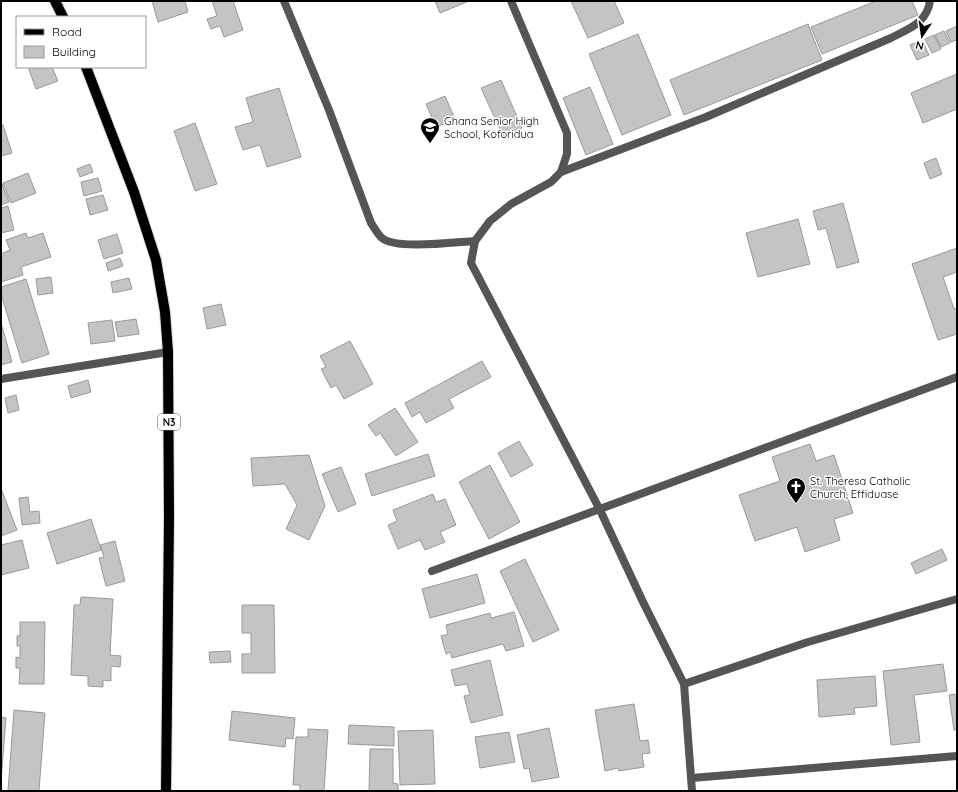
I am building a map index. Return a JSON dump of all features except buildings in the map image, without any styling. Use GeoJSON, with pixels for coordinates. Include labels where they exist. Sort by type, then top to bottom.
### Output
{"type":"FeatureCollection","features":[{"type":"Feature","properties":{"kind":"main road"},"geometry":{"type":"LineString","coordinates":[[55,1],[62,16]]}},
{"type":"Feature","properties":{"kind":"main road","name":"N3"},"geometry":{"type":"LineString","coordinates":[[86,68],[134,192],[156,260],[165,312],[168,352],[169,518],[166,791]]}},
{"type":"Feature","properties":{"kind":"street"},"geometry":{"type":"LineString","coordinates":[[284,1],[329,110],[371,223],[382,238],[393,243],[414,244],[475,241]]}},
{"type":"Feature","properties":{"kind":"street"},"geometry":{"type":"LineString","coordinates":[[511,1],[567,133],[567,154],[561,172]]}},
{"type":"Feature","properties":{"kind":"street"},"geometry":{"type":"LineString","coordinates":[[692,791],[684,684],[642,602],[600,510],[471,263],[475,241],[490,221],[511,204],[540,189],[561,172],[706,117],[891,38],[920,23],[929,8],[930,1]]}},
{"type":"Feature","properties":{"kind":"street"},"geometry":{"type":"LineString","coordinates":[[1,379],[168,352]]}},
{"type":"Feature","properties":{"kind":"street"},"geometry":{"type":"LineString","coordinates":[[432,571],[600,510],[957,376]]}},
{"type":"Feature","properties":{"kind":"street"},"geometry":{"type":"LineString","coordinates":[[684,684],[808,642],[957,599]]}},
{"type":"Feature","properties":{"kind":"street"},"geometry":{"type":"LineString","coordinates":[[692,778],[957,756]]}},
{"type":"Feature","properties":{"kind":"place","name":"Ghana Senior High School, Koforidua"},"geometry":{"type":"Point","coordinates":[430,144]}},
{"type":"Feature","properties":{"kind":"place","name":"St. Theresa Catholic Church, Effiduase"},"geometry":{"type":"Point","coordinates":[796,504]}}]}
